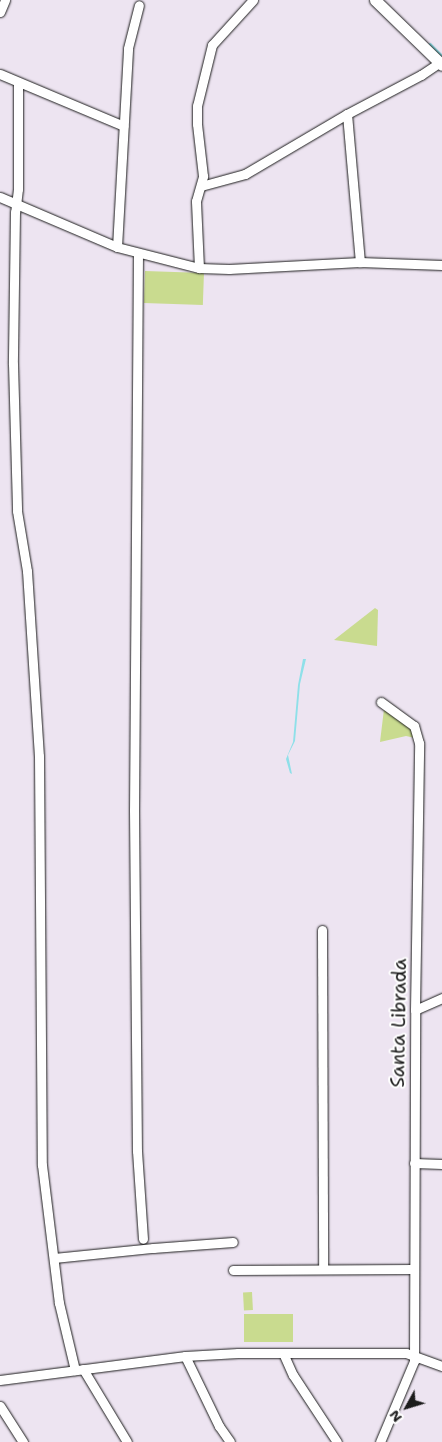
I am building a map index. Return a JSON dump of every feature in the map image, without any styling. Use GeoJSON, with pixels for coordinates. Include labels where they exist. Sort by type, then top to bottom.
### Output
{"type":"FeatureCollection","features":[{"type":"Feature","properties":{"kind":"street"},"geometry":{"type":"LineString","coordinates":[[0,12],[5,0]]}},
{"type":"Feature","properties":{"kind":"street"},"geometry":{"type":"LineString","coordinates":[[199,268],[196,201],[202,186],[203,176],[197,106],[212,45],[253,0]]}},
{"type":"Feature","properties":{"kind":"street"},"geometry":{"type":"LineString","coordinates":[[202,186],[245,174],[347,114],[441,64],[375,0]]}},
{"type":"Feature","properties":{"kind":"street"},"geometry":{"type":"LineString","coordinates":[[118,246],[128,48],[140,5]]}},
{"type":"Feature","properties":{"kind":"street"},"geometry":{"type":"LineString","coordinates":[[0,74],[124,126]]}},
{"type":"Feature","properties":{"kind":"street"},"geometry":{"type":"LineString","coordinates":[[18,83],[13,364],[17,511],[27,571],[39,756],[42,1165],[59,1302],[79,1370],[127,1442]]}},
{"type":"Feature","properties":{"kind":"street"},"geometry":{"type":"LineString","coordinates":[[347,114],[360,262]]}},
{"type":"Feature","properties":{"kind":"street"},"geometry":{"type":"LineString","coordinates":[[0,197],[118,246],[138,253],[199,268],[230,269],[360,262],[442,265]]}},
{"type":"Feature","properties":{"kind":"street"},"geometry":{"type":"LineString","coordinates":[[138,253],[134,810],[137,1151],[143,1240]]}},
{"type":"Feature","properties":{"kind":"street","name":"Santa Librada"},"geometry":{"type":"LineString","coordinates":[[381,702],[414,726],[418,743],[414,1358]]}},
{"type":"Feature","properties":{"kind":"street"},"geometry":{"type":"LineString","coordinates":[[322,930],[323,1269]]}},
{"type":"Feature","properties":{"kind":"street"},"geometry":{"type":"LineString","coordinates":[[415,1010],[441,1001]]}},
{"type":"Feature","properties":{"kind":"street"},"geometry":{"type":"LineString","coordinates":[[414,1163],[442,1164]]}},
{"type":"Feature","properties":{"kind":"street"},"geometry":{"type":"LineString","coordinates":[[54,1258],[233,1242]]}},
{"type":"Feature","properties":{"kind":"street"},"geometry":{"type":"LineString","coordinates":[[233,1270],[414,1269]]}},
{"type":"Feature","properties":{"kind":"street"},"geometry":{"type":"LineString","coordinates":[[0,1380],[185,1356],[283,1353],[414,1358],[442,1366]]}},
{"type":"Feature","properties":{"kind":"street"},"geometry":{"type":"LineString","coordinates":[[283,1353],[293,1375],[337,1442]]}},
{"type":"Feature","properties":{"kind":"street"},"geometry":{"type":"LineString","coordinates":[[185,1356],[219,1426],[230,1442]]}},
{"type":"Feature","properties":{"kind":"street"},"geometry":{"type":"LineString","coordinates":[[383,1441],[414,1358]]}},
{"type":"Feature","properties":{"kind":"street"},"geometry":{"type":"LineString","coordinates":[[0,1406],[23,1442]]}},
{"type":"Feature","properties":{"kind":"green space"},"geometry":{"type":"Polygon","coordinates":[[[145,271],[204,273],[203,305],[144,303],[145,271]]]}},
{"type":"Feature","properties":{"kind":"green space"},"geometry":{"type":"Polygon","coordinates":[[[375,608],[378,610],[377,646],[334,640],[375,608]]]}},
{"type":"Feature","properties":{"kind":"green space"},"geometry":{"type":"Polygon","coordinates":[[[384,709],[410,727],[415,738],[406,736],[380,742],[384,709]]]}},
{"type":"Feature","properties":{"kind":"green space"},"geometry":{"type":"Polygon","coordinates":[[[243,1292],[252,1292],[253,1310],[244,1310],[243,1292]]]}},
{"type":"Feature","properties":{"kind":"green space"},"geometry":{"type":"Polygon","coordinates":[[[244,1314],[293,1314],[293,1342],[244,1342],[244,1314]]]}},
{"type":"Feature","properties":{"kind":"water"},"geometry":{"type":"Polygon","coordinates":[[[303,659],[306,659],[300,684],[295,741],[288,755],[292,774],[286,759],[293,742],[298,685],[303,659]]]}},
{"type":"Feature","properties":{"kind":"waterway"},"geometry":{"type":"LineString","coordinates":[[430,44],[442,56]]}}]}
